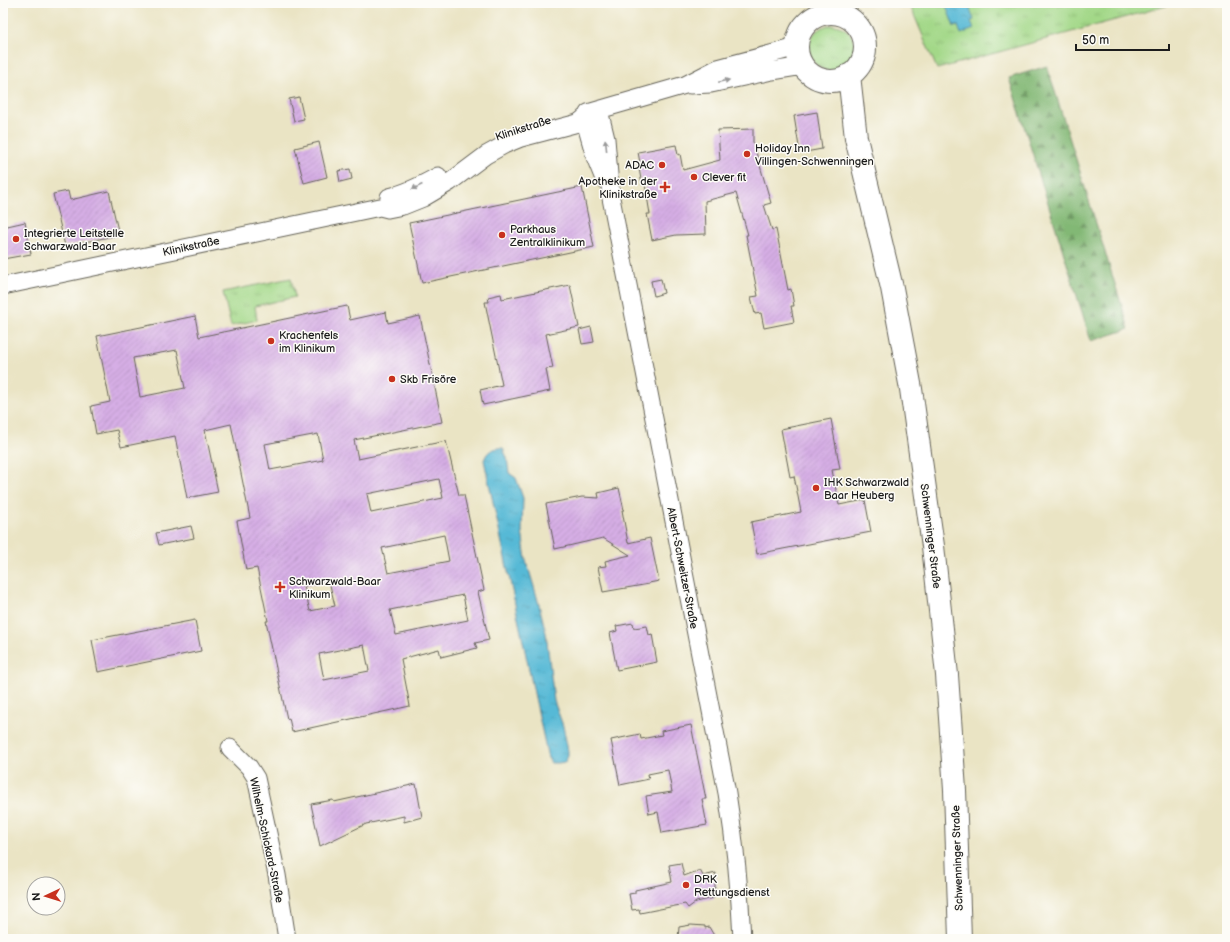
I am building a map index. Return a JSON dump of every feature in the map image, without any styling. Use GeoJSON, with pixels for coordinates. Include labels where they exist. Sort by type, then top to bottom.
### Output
{"type":"FeatureCollection","features":[{"type":"Feature","properties":{"kind":"main road"},"geometry":{"type":"LineString","coordinates":[[831,8],[853,21],[860,29],[864,38],[865,49],[857,68],[839,78],[819,79],[810,74],[800,57],[799,35],[811,10],[831,8]]}},
{"type":"Feature","properties":{"kind":"main road","name":"Schwenninger Straße"},"geometry":{"type":"LineString","coordinates":[[839,78],[856,138],[892,288],[911,389],[933,546],[947,675],[954,782],[960,939]]}},
{"type":"Feature","properties":{"kind":"street","name":"Klinikstraße"},"geometry":{"type":"LineString","coordinates":[[3,286],[380,207],[384,199],[418,187],[442,174],[486,141],[509,131],[574,112],[591,114],[686,85],[718,68],[800,57]]}},
{"type":"Feature","properties":{"kind":"street","name":"Albert-Schweitzer-Straße"},"geometry":{"type":"LineString","coordinates":[[591,114],[595,157],[611,198],[727,793],[735,842],[742,939]]}},
{"type":"Feature","properties":{"kind":"street","name":"Wilhelm-Schickard-Straße"},"geometry":{"type":"LineString","coordinates":[[230,748],[249,767],[256,778],[277,875],[287,939]]}},
{"type":"Feature","properties":{"kind":"green space"},"geometry":{"type":"Polygon","coordinates":[[[909,3],[1177,3],[937,69],[909,3]]]}},
{"type":"Feature","properties":{"kind":"green space"},"geometry":{"type":"Polygon","coordinates":[[[832,25],[845,29],[851,35],[855,48],[851,61],[845,67],[832,71],[819,67],[813,61],[809,48],[813,35],[819,29],[832,25]]]}},
{"type":"Feature","properties":{"kind":"green space"},"geometry":{"type":"Polygon","coordinates":[[[1047,66],[1129,329],[1091,341],[1009,78],[1047,66]]]}},
{"type":"Feature","properties":{"kind":"green space"},"geometry":{"type":"Polygon","coordinates":[[[291,278],[295,297],[255,306],[257,320],[231,326],[223,292],[291,278]]]}},
{"type":"Feature","properties":{"kind":"water"},"geometry":{"type":"Polygon","coordinates":[[[945,3],[968,3],[974,20],[971,21],[974,29],[961,34],[958,26],[954,27],[945,3]]]}},
{"type":"Feature","properties":{"kind":"water"},"geometry":{"type":"Polygon","coordinates":[[[498,448],[503,448],[507,458],[509,473],[516,478],[523,498],[522,531],[526,560],[546,633],[554,701],[563,726],[568,751],[568,756],[565,762],[551,763],[548,758],[484,460],[489,452],[498,448]]]}},
{"type":"Feature","properties":{"kind":"building"},"geometry":{"type":"Polygon","coordinates":[[[299,97],[304,119],[294,121],[289,99],[299,97]]]}},
{"type":"Feature","properties":{"kind":"building"},"geometry":{"type":"Polygon","coordinates":[[[817,112],[822,149],[800,153],[794,116],[817,112]]]}},
{"type":"Feature","properties":{"kind":"building"},"geometry":{"type":"Polygon","coordinates":[[[753,129],[753,142],[771,203],[764,205],[772,230],[776,229],[788,290],[791,289],[794,306],[791,306],[794,322],[764,328],[761,313],[755,314],[751,297],[758,296],[746,235],[748,235],[736,193],[705,201],[706,234],[676,235],[652,240],[647,214],[650,214],[645,184],[642,185],[638,163],[640,163],[638,152],[676,145],[678,155],[680,154],[683,170],[720,160],[718,130],[753,129]]]}},
{"type":"Feature","properties":{"kind":"building"},"geometry":{"type":"Polygon","coordinates":[[[319,142],[327,177],[304,183],[295,148],[319,142]]]}},
{"type":"Feature","properties":{"kind":"building"},"geometry":{"type":"Polygon","coordinates":[[[350,169],[352,179],[340,182],[338,171],[350,169]]]}},
{"type":"Feature","properties":{"kind":"building","name":"Parkhaus Zentralklinikum"},"geometry":{"type":"Polygon","coordinates":[[[582,187],[594,247],[422,283],[409,223],[582,187]]]}},
{"type":"Feature","properties":{"kind":"building"},"geometry":{"type":"Polygon","coordinates":[[[68,191],[70,200],[109,191],[119,235],[65,246],[53,194],[68,191]]]}},
{"type":"Feature","properties":{"kind":"building","name":"Integrierte Leitstelle Schwarzwald-Baar"},"geometry":{"type":"Polygon","coordinates":[[[25,222],[31,254],[3,259],[3,227],[25,222]]]}},
{"type":"Feature","properties":{"kind":"building"},"geometry":{"type":"Polygon","coordinates":[[[661,279],[664,293],[654,296],[651,281],[661,279]]]}},
{"type":"Feature","properties":{"kind":"building"},"geometry":{"type":"Polygon","coordinates":[[[570,285],[579,327],[546,334],[553,368],[546,369],[550,391],[483,405],[480,390],[502,385],[485,302],[489,302],[488,297],[501,294],[502,299],[570,285]]]}},
{"type":"Feature","properties":{"kind":"building"},"geometry":{"type":"Polygon","coordinates":[[[347,306],[350,320],[386,312],[388,323],[420,316],[442,422],[354,440],[358,459],[446,441],[459,495],[464,495],[484,590],[478,592],[489,640],[475,643],[477,648],[441,657],[439,649],[401,659],[410,706],[292,732],[289,718],[287,719],[266,621],[268,621],[257,568],[246,570],[237,521],[250,518],[231,424],[205,430],[218,492],[187,498],[175,436],[121,447],[117,430],[96,434],[91,406],[110,402],[97,336],[195,316],[199,337],[347,306]],[[177,350],[133,358],[140,397],[185,388],[177,350]],[[318,434],[265,444],[270,470],[323,460],[318,434]],[[439,479],[367,494],[371,513],[443,498],[439,479]],[[444,535],[382,548],[388,573],[449,561],[444,535]],[[329,581],[304,586],[310,611],[335,606],[329,581]],[[463,595],[390,610],[396,635],[468,620],[463,595]],[[364,645],[319,654],[324,680],[369,671],[364,645]]]}},
{"type":"Feature","properties":{"kind":"building"},"geometry":{"type":"Polygon","coordinates":[[[591,327],[594,342],[582,344],[579,330],[591,327]]]}},
{"type":"Feature","properties":{"kind":"building","name":"IHK Schwarzwald Baar Heuberg"},"geometry":{"type":"Polygon","coordinates":[[[831,419],[840,469],[832,470],[839,505],[865,500],[871,532],[757,554],[751,522],[801,512],[794,476],[790,477],[781,429],[831,419]]]}},
{"type":"Feature","properties":{"kind":"building"},"geometry":{"type":"Polygon","coordinates":[[[619,488],[624,510],[622,510],[628,543],[650,538],[659,581],[603,592],[598,567],[606,566],[605,561],[630,555],[603,538],[555,549],[546,504],[582,497],[599,498],[598,493],[619,488]]]}},
{"type":"Feature","properties":{"kind":"building"},"geometry":{"type":"Polygon","coordinates":[[[191,526],[194,538],[159,545],[156,533],[191,526]]]}},
{"type":"Feature","properties":{"kind":"building"},"geometry":{"type":"Polygon","coordinates":[[[195,620],[201,651],[98,672],[92,640],[195,620]]]}},
{"type":"Feature","properties":{"kind":"building"},"geometry":{"type":"Polygon","coordinates":[[[633,623],[634,628],[647,626],[649,635],[652,634],[657,662],[617,670],[610,633],[617,631],[616,626],[633,623]]]}},
{"type":"Feature","properties":{"kind":"building"},"geometry":{"type":"Polygon","coordinates":[[[691,725],[706,799],[702,799],[707,825],[662,833],[658,812],[649,814],[646,796],[672,792],[668,770],[648,774],[649,779],[620,785],[611,740],[640,734],[641,739],[662,735],[661,731],[691,725]]]}},
{"type":"Feature","properties":{"kind":"building"},"geometry":{"type":"Polygon","coordinates":[[[416,784],[422,817],[404,822],[404,816],[366,824],[320,846],[311,804],[333,800],[334,802],[416,784]]]}},
{"type":"Feature","properties":{"kind":"building","name":"DRK Rettungsdienst"},"geometry":{"type":"Polygon","coordinates":[[[681,863],[684,876],[700,870],[703,876],[716,873],[714,898],[696,902],[688,908],[685,904],[640,913],[639,909],[632,910],[629,894],[635,893],[635,890],[672,882],[669,865],[681,863]]]}},
{"type":"Feature","properties":{"kind":"building"},"geometry":{"type":"Polygon","coordinates":[[[691,925],[705,926],[705,928],[709,927],[716,939],[678,939],[679,927],[691,925]]]}},
{"type":"Feature","properties":{"kind":"place","name":"Holiday Inn Villingen-Schwenningen"},"geometry":{"type":"Point","coordinates":[747,154]}},
{"type":"Feature","properties":{"kind":"place","name":"ADAC"},"geometry":{"type":"Point","coordinates":[662,165]}},
{"type":"Feature","properties":{"kind":"place","name":"Clever fit"},"geometry":{"type":"Point","coordinates":[694,177]}},
{"type":"Feature","properties":{"kind":"place","name":"Apotheke in der Klinikstraße"},"geometry":{"type":"Point","coordinates":[665,187]}},
{"type":"Feature","properties":{"kind":"place","name":"Parkhaus Zentralklinikum"},"geometry":{"type":"Point","coordinates":[502,235]}},
{"type":"Feature","properties":{"kind":"place","name":"Integrierte Leitstelle Schwarzwald-Baar"},"geometry":{"type":"Point","coordinates":[16,239]}},
{"type":"Feature","properties":{"kind":"place","name":"Krachenfels im Klinikum"},"geometry":{"type":"Point","coordinates":[271,341]}},
{"type":"Feature","properties":{"kind":"place","name":"Skb Frisöre"},"geometry":{"type":"Point","coordinates":[392,379]}},
{"type":"Feature","properties":{"kind":"place","name":"IHK Schwarzwald Baar Heuberg"},"geometry":{"type":"Point","coordinates":[816,488]}},
{"type":"Feature","properties":{"kind":"place","name":"Schwarzwald-Baar Klinikum"},"geometry":{"type":"Point","coordinates":[280,587]}},
{"type":"Feature","properties":{"kind":"place","name":"DRK Rettungsdienst"},"geometry":{"type":"Point","coordinates":[686,885]}}]}
